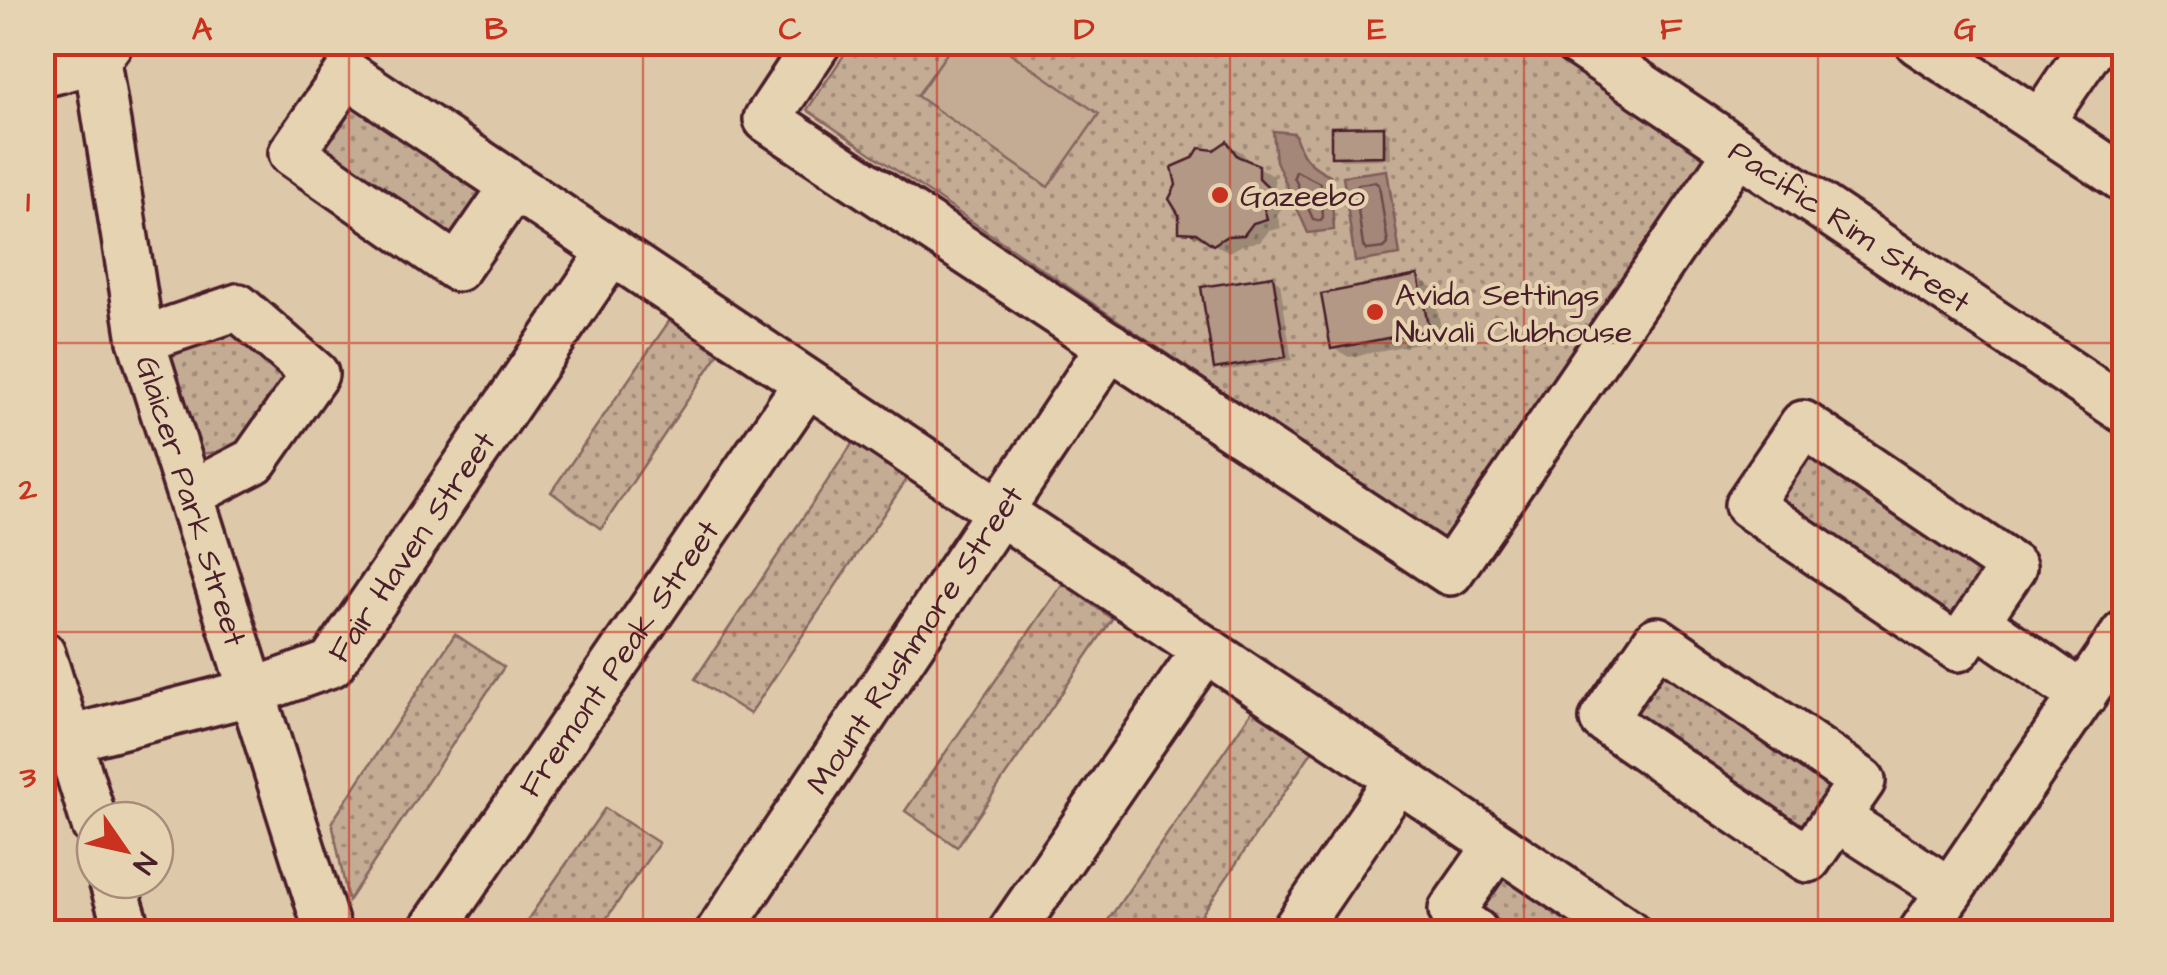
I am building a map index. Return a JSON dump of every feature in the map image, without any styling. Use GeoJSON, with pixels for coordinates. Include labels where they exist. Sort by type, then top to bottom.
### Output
{"type":"FeatureCollection","features":[{"type":"Feature","properties":{"kind":"street"},"geometry":{"type":"LineString","coordinates":[[818,42],[767,119],[1450,572],[1737,152]]}},
{"type":"Feature","properties":{"kind":"street","name":"Pacific Rim Street"},"geometry":{"type":"LineString","coordinates":[[1576,42],[2124,410]]}},
{"type":"Feature","properties":{"kind":"street"},"geometry":{"type":"LineString","coordinates":[[1918,42],[2124,179]]}},
{"type":"Feature","properties":{"kind":"street"},"geometry":{"type":"LineString","coordinates":[[2040,123],[2095,42]]}},
{"type":"Feature","properties":{"kind":"street"},"geometry":{"type":"LineString","coordinates":[[42,74],[104,51]]}},
{"type":"Feature","properties":{"kind":"street","name":"Glaicer Park Street"},"geometry":{"type":"LineString","coordinates":[[104,51],[141,340],[328,932]]}},
{"type":"Feature","properties":{"kind":"street"},"geometry":{"type":"LineString","coordinates":[[514,186],[457,268],[292,154],[347,74],[1627,932]]}},
{"type":"Feature","properties":{"kind":"street","name":"Fair Haven Street"},"geometry":{"type":"LineString","coordinates":[[68,739],[252,692],[331,664],[612,252]]}},
{"type":"Feature","properties":{"kind":"street"},"geometry":{"type":"LineString","coordinates":[[141,340],[238,307],[315,374],[254,461],[190,494]]}},
{"type":"Feature","properties":{"kind":"street","name":"Mount Rushmore Street"},"geometry":{"type":"LineString","coordinates":[[719,932],[1110,346]]}},
{"type":"Feature","properties":{"kind":"street","name":"Fremont Peak Street"},"geometry":{"type":"LineString","coordinates":[[430,932],[807,382]]}},
{"type":"Feature","properties":{"kind":"street"},"geometry":{"type":"LineString","coordinates":[[1803,424],[2014,567],[1977,622],[1958,648],[1748,505],[1803,424]]}},
{"type":"Feature","properties":{"kind":"street"},"geometry":{"type":"LineString","coordinates":[[1977,622],[2083,696]]}},
{"type":"Feature","properties":{"kind":"street"},"geometry":{"type":"LineString","coordinates":[[1922,932],[2124,634]]}},
{"type":"Feature","properties":{"kind":"street"},"geometry":{"type":"LineString","coordinates":[[1657,640],[1862,781],[1837,818],[1808,859],[1603,719],[1657,640]]}},
{"type":"Feature","properties":{"kind":"street"},"geometry":{"type":"LineString","coordinates":[[1011,932],[1206,650]]}},
{"type":"Feature","properties":{"kind":"street"},"geometry":{"type":"LineString","coordinates":[[42,654],[87,800]]}},
{"type":"Feature","properties":{"kind":"street"},"geometry":{"type":"LineString","coordinates":[[1294,932],[1398,779]]}},
{"type":"Feature","properties":{"kind":"street"},"geometry":{"type":"LineString","coordinates":[[1837,818],[1950,891]]}},
{"type":"Feature","properties":{"kind":"street"},"geometry":{"type":"LineString","coordinates":[[1475,932],[1458,921],[1452,910],[1497,846]]}},
{"type":"Feature","properties":{"kind":"street"},"geometry":{"type":"LineString","coordinates":[[118,900],[128,932]]}},
{"type":"Feature","properties":{"kind":"shaded area"},"geometry":{"type":"Polygon","coordinates":[[[852,43],[1536,43],[1713,160],[1448,544],[807,110],[852,43]]]}},
{"type":"Feature","properties":{"kind":"shaded area"},"geometry":{"type":"Polygon","coordinates":[[[954,43],[996,43],[1099,114],[1048,187],[917,96],[954,43]]]}},
{"type":"Feature","properties":{"kind":"shaded area"},"geometry":{"type":"Polygon","coordinates":[[[354,90],[494,185],[449,250],[312,153],[354,90]]]}},
{"type":"Feature","properties":{"kind":"shaded area"},"geometry":{"type":"Polygon","coordinates":[[[672,317],[721,350],[601,529],[551,492],[672,317]]]}},
{"type":"Feature","properties":{"kind":"shaded area"},"geometry":{"type":"Polygon","coordinates":[[[234,321],[298,378],[240,449],[201,454],[166,350],[234,321]]]}},
{"type":"Feature","properties":{"kind":"shaded area"},"geometry":{"type":"Polygon","coordinates":[[[856,438],[909,476],[750,714],[695,679],[856,438]]]}},
{"type":"Feature","properties":{"kind":"shaded area"},"geometry":{"type":"Polygon","coordinates":[[[1811,445],[1991,572],[1951,629],[1767,505],[1811,445]]]}},
{"type":"Feature","properties":{"kind":"shaded area"},"geometry":{"type":"Polygon","coordinates":[[[1063,583],[1112,619],[957,847],[905,811],[1063,583]]]}},
{"type":"Feature","properties":{"kind":"shaded area"},"geometry":{"type":"Polygon","coordinates":[[[455,634],[504,667],[348,901],[332,822],[455,634]]]}},
{"type":"Feature","properties":{"kind":"shaded area"},"geometry":{"type":"Polygon","coordinates":[[[1658,658],[1842,784],[1804,837],[1627,715],[1658,658]]]}},
{"type":"Feature","properties":{"kind":"shaded area"},"geometry":{"type":"Polygon","coordinates":[[[1258,702],[1315,747],[1190,932],[1100,932],[1258,702]]]}},
{"type":"Feature","properties":{"kind":"shaded area"},"geometry":{"type":"Polygon","coordinates":[[[605,808],[659,843],[597,932],[519,932],[605,808]]]}},
{"type":"Feature","properties":{"kind":"shaded area"},"geometry":{"type":"Polygon","coordinates":[[[1504,860],[1608,932],[1497,932],[1467,912],[1504,860]]]}},
{"type":"Feature","properties":{"kind":"water"},"geometry":{"type":"Polygon","coordinates":[[[1273,131],[1294,133],[1307,159],[1330,175],[1334,230],[1308,233],[1276,161],[1273,131]]]}},
{"type":"Feature","properties":{"kind":"water"},"geometry":{"type":"Polygon","coordinates":[[[1387,170],[1400,255],[1355,262],[1343,176],[1387,170]]]}},
{"type":"Feature","properties":{"kind":"building"},"geometry":{"type":"Polygon","coordinates":[[[1384,126],[1384,156],[1331,157],[1331,127],[1384,126]]]}},
{"type":"Feature","properties":{"kind":"building","name":"Gazeebo"},"geometry":{"type":"Polygon","coordinates":[[[1227,141],[1237,156],[1259,165],[1259,178],[1272,191],[1263,205],[1267,219],[1253,223],[1244,235],[1227,236],[1213,245],[1196,233],[1179,232],[1179,215],[1169,199],[1176,185],[1172,167],[1193,158],[1199,148],[1214,150],[1227,141]]]}},
{"type":"Feature","properties":{"kind":"building","name":"Avida Settings Nuvali Clubhouse"},"geometry":{"type":"Polygon","coordinates":[[[1418,275],[1429,330],[1331,349],[1321,294],[1418,275]]]}},
{"type":"Feature","properties":{"kind":"building"},"geometry":{"type":"Polygon","coordinates":[[[1273,276],[1286,357],[1214,369],[1201,287],[1273,276]]]}},
{"type":"Feature","properties":{"kind":"place","name":"Gazeebo"},"geometry":{"type":"Point","coordinates":[1220,195]}},
{"type":"Feature","properties":{"kind":"place","name":"Avida Settings Nuvali Clubhouse"},"geometry":{"type":"Point","coordinates":[1375,312]}}]}
